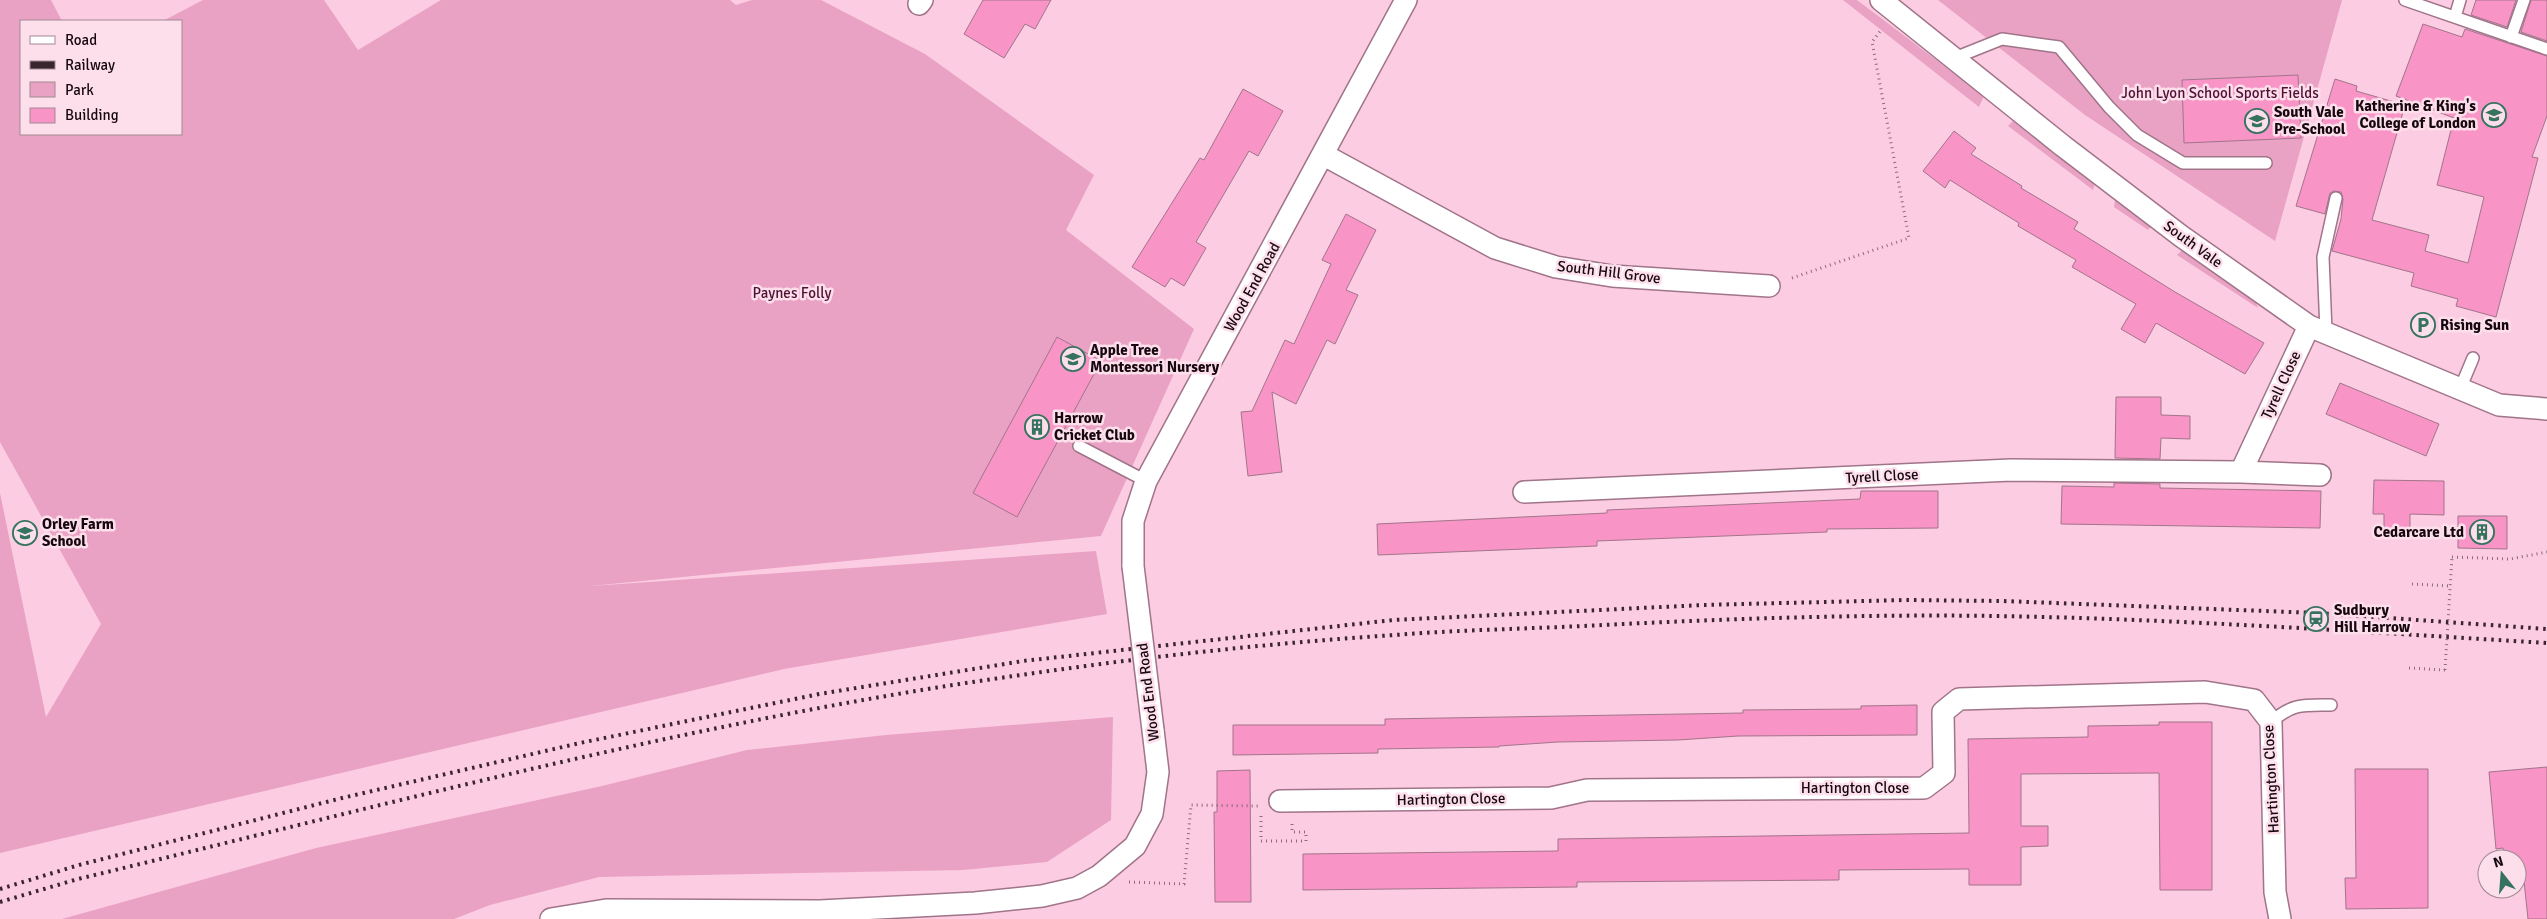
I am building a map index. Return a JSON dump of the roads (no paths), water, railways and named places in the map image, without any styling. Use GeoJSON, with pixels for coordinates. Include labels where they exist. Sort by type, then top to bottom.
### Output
{"type":"FeatureCollection","features":[{"type":"Feature","properties":{"kind":"street","name":"Wood End Road"},"geometry":{"type":"LineString","coordinates":[[551,919],[606,910],[820,911],[975,903],[1042,896],[1077,888],[1099,876],[1135,846],[1152,814],[1158,772],[1133,566],[1133,521],[1146,480],[1324,155],[1406,0]]}},
{"type":"Feature","properties":{"kind":"street","name":"South Vale"},"geometry":{"type":"LineString","coordinates":[[1888,6],[1952,59],[2181,236],[2317,329],[2499,405],[2547,409]]}},
{"type":"Feature","properties":{"kind":"street","name":"South Hill Grove"},"geometry":{"type":"LineString","coordinates":[[1324,155],[1495,248],[1556,267],[1612,276],[1769,286]]}},
{"type":"Feature","properties":{"kind":"street","name":"Tyrell Close"},"geometry":{"type":"LineString","coordinates":[[2241,472],[2317,329]]}},
{"type":"Feature","properties":{"kind":"street","name":"Tyrell Close"},"geometry":{"type":"LineString","coordinates":[[1524,492],[2011,470],[2241,472],[2320,475]]}},
{"type":"Feature","properties":{"kind":"street","name":"Hartington Close"},"geometry":{"type":"LineString","coordinates":[[1286,801],[1551,798],[1587,790],[1924,788],[1944,773],[1943,712],[1959,699],[2205,692],[2254,700],[2271,722],[2275,892],[2280,919]]}},
{"type":"Feature","properties":{"kind":"lane"},"geometry":{"type":"LineString","coordinates":[[2406,0],[2547,50]]}},
{"type":"Feature","properties":{"kind":"lane"},"geometry":{"type":"LineString","coordinates":[[2455,17],[2460,0]]}},
{"type":"Feature","properties":{"kind":"lane"},"geometry":{"type":"LineString","coordinates":[[2511,37],[2524,0]]}},
{"type":"Feature","properties":{"kind":"lane"},"geometry":{"type":"LineString","coordinates":[[1952,59],[2002,39],[2059,47],[2109,107],[2137,136],[2183,164],[2266,163]]}},
{"type":"Feature","properties":{"kind":"lane"},"geometry":{"type":"LineString","coordinates":[[2317,329],[2323,257],[2336,198]]}},
{"type":"Feature","properties":{"kind":"lane"},"geometry":{"type":"LineString","coordinates":[[2460,389],[2473,358]]}},
{"type":"Feature","properties":{"kind":"lane"},"geometry":{"type":"LineString","coordinates":[[1079,446],[1146,480]]}},
{"type":"Feature","properties":{"kind":"lane"},"geometry":{"type":"LineString","coordinates":[[2271,722],[2284,710],[2299,704],[2331,705]]}},
{"type":"Feature","properties":{"kind":"railway"},"geometry":{"type":"LineString","coordinates":[[0,889],[79,865],[342,798],[580,743],[819,694],[1023,661],[1393,620],[1703,605],[1905,600],[2003,601],[2317,613],[2547,629]]}},
{"type":"Feature","properties":{"kind":"railway"},"geometry":{"type":"LineString","coordinates":[[0,902],[78,879],[429,793],[665,739],[902,693],[1114,662],[1254,646],[1418,633],[1841,616],[1996,616],[2203,623],[2547,643]]}},
{"type":"Feature","properties":{"kind":"place","name":"Katherine & King's College of London"},"geometry":{"type":"Point","coordinates":[2494,115]}},
{"type":"Feature","properties":{"kind":"place","name":"South Vale Pre-School"},"geometry":{"type":"Point","coordinates":[2257,121]}},
{"type":"Feature","properties":{"kind":"place","name":"Rising Sun"},"geometry":{"type":"Point","coordinates":[2423,325]}},
{"type":"Feature","properties":{"kind":"place","name":"Apple Tree Montessori Nursery"},"geometry":{"type":"Point","coordinates":[1073,359]}},
{"type":"Feature","properties":{"kind":"place","name":"Harrow Cricket Club"},"geometry":{"type":"Point","coordinates":[1037,427]}},
{"type":"Feature","properties":{"kind":"place","name":"Cedarcare Ltd"},"geometry":{"type":"Point","coordinates":[2482,532]}},
{"type":"Feature","properties":{"kind":"place","name":"Orley Farm School"},"geometry":{"type":"Point","coordinates":[25,533]}},
{"type":"Feature","properties":{"kind":"place","name":"Sudbury Hill Harrow"},"geometry":{"type":"Point","coordinates":[2316,619]}},
{"type":"Feature","properties":{"kind":"park label","name":"John Lyon School Sports Fields"},"geometry":{"type":"Point","coordinates":[2220,93]}},
{"type":"Feature","properties":{"kind":"park label","name":"Paynes Folly"},"geometry":{"type":"Point","coordinates":[792,293]}}]}
